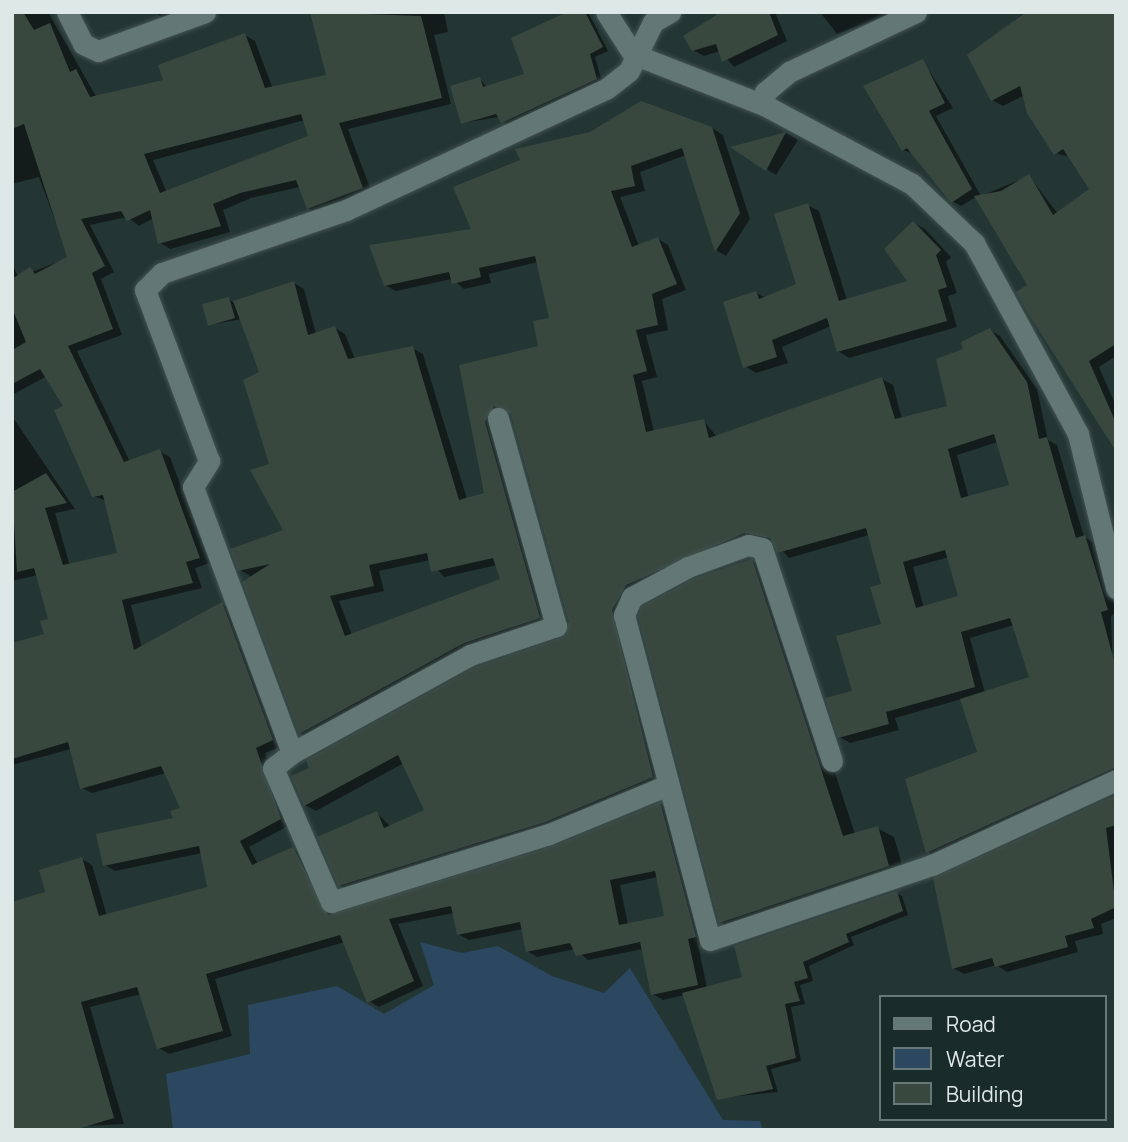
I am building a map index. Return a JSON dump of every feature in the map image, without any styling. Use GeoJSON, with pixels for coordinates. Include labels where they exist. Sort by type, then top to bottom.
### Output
{"type":"FeatureCollection","features":[{"type":"Feature","properties":{"kind":"street"},"geometry":{"type":"LineString","coordinates":[[67,12],[83,44],[98,51],[205,12]]}},
{"type":"Feature","properties":{"kind":"street"},"geometry":{"type":"LineString","coordinates":[[606,12],[633,54],[764,105],[912,184],[974,243],[1078,434],[1116,587]]}},
{"type":"Feature","properties":{"kind":"street"},"geometry":{"type":"LineString","coordinates":[[292,753],[193,488],[209,461],[145,290],[149,279],[346,210],[606,89],[629,71],[633,54],[653,22],[670,12]]}},
{"type":"Feature","properties":{"kind":"street"},"geometry":{"type":"LineString","coordinates":[[764,105],[765,92],[789,72],[916,12]]}},
{"type":"Feature","properties":{"kind":"street"},"geometry":{"type":"LineString","coordinates":[[498,418],[556,626],[470,655],[292,753],[273,768],[334,903],[550,834],[668,785]]}},
{"type":"Feature","properties":{"kind":"street"},"geometry":{"type":"LineString","coordinates":[[832,761],[768,555],[758,544],[748,545],[688,567],[625,606],[668,785],[710,940],[932,865],[1116,780]]}},
{"type":"Feature","properties":{"kind":"water"},"geometry":{"type":"Polygon","coordinates":[[[420,942],[462,953],[498,946],[552,976],[604,993],[630,968],[723,1120],[760,1121],[763,1130],[173,1130],[166,1074],[250,1054],[248,1005],[337,986],[384,1014],[434,985],[420,942]]]}},
{"type":"Feature","properties":{"kind":"building"},"geometry":{"type":"Polygon","coordinates":[[[12,12],[23,12],[34,30],[50,23],[70,72],[76,69],[90,97],[163,80],[158,65],[245,33],[265,88],[326,75],[310,12],[421,16],[442,98],[339,123],[363,188],[307,209],[296,180],[240,193],[213,204],[221,226],[158,244],[150,210],[127,221],[121,211],[81,219],[105,266],[92,273],[113,329],[68,346],[124,462],[160,449],[200,558],[186,562],[193,583],[122,600],[134,650],[222,602],[273,740],[256,748],[281,819],[240,841],[252,865],[293,847],[328,915],[553,846],[660,802],[696,937],[688,939],[698,985],[651,995],[640,942],[576,956],[570,943],[526,952],[520,922],[457,935],[451,906],[389,919],[414,981],[367,1003],[340,935],[206,974],[223,1031],[157,1049],[137,987],[81,1002],[114,1118],[74,1130],[12,1130],[12,902],[45,892],[39,870],[82,857],[99,916],[207,887],[199,846],[103,866],[96,834],[173,818],[170,811],[180,808],[161,766],[80,789],[68,742],[12,759],[12,643],[44,634],[40,621],[48,619],[34,568],[17,572],[12,492],[46,473],[67,503],[45,508],[63,565],[117,553],[103,495],[92,497],[54,410],[63,406],[40,369],[12,384],[12,350],[26,342],[12,308],[12,279],[30,267],[35,274],[67,257],[24,124],[12,129],[12,12]],[[301,114],[144,154],[160,193],[308,136],[301,114]],[[655,871],[610,880],[619,925],[664,916],[655,871]]]}},
{"type":"Feature","properties":{"kind":"building"},"geometry":{"type":"Polygon","coordinates":[[[567,12],[585,12],[603,47],[590,54],[597,79],[501,123],[496,114],[461,124],[450,86],[480,77],[483,87],[524,74],[511,38],[567,12]]]}},
{"type":"Feature","properties":{"kind":"building"},"geometry":{"type":"Polygon","coordinates":[[[721,12],[769,12],[778,35],[722,62],[716,44],[692,51],[683,36],[721,12]]]}},
{"type":"Feature","properties":{"kind":"building"},"geometry":{"type":"Polygon","coordinates":[[[1026,12],[1116,12],[1116,344],[1089,361],[1116,423],[1114,448],[1027,312],[1016,292],[1027,285],[974,196],[1001,191],[1029,174],[1053,215],[1089,189],[1063,149],[1054,155],[1027,113],[1020,86],[991,101],[967,55],[1026,12]]]}},
{"type":"Feature","properties":{"kind":"building"},"geometry":{"type":"Polygon","coordinates":[[[923,59],[945,103],[929,111],[972,189],[951,203],[907,148],[902,151],[863,86],[923,59]]]}},
{"type":"Feature","properties":{"kind":"building"},"geometry":{"type":"Polygon","coordinates":[[[641,101],[712,127],[740,213],[715,252],[682,148],[631,166],[635,186],[611,191],[632,247],[658,237],[677,284],[652,294],[658,325],[636,330],[647,371],[633,375],[646,432],[704,419],[709,438],[882,377],[895,419],[947,406],[936,359],[963,349],[961,342],[990,328],[1027,382],[1039,439],[1047,437],[1076,538],[1085,535],[1108,610],[1101,612],[1116,668],[1116,767],[926,853],[905,779],[977,752],[960,699],[1029,677],[1010,618],[961,632],[975,687],[886,712],[889,724],[838,738],[825,698],[852,691],[836,636],[881,624],[870,587],[881,584],[866,528],[777,553],[770,538],[744,533],[626,585],[612,610],[653,777],[545,822],[338,886],[317,837],[377,811],[384,828],[424,810],[398,755],[304,806],[291,776],[309,768],[306,760],[475,667],[561,638],[569,622],[511,414],[494,406],[485,422],[540,618],[464,643],[299,734],[242,582],[270,564],[238,571],[230,549],[283,530],[250,470],[269,464],[243,380],[259,372],[233,301],[294,281],[308,335],[335,326],[348,359],[413,346],[459,500],[484,493],[459,365],[538,346],[533,321],[549,318],[535,256],[479,268],[481,277],[452,284],[449,272],[384,286],[369,245],[471,229],[453,187],[520,160],[515,149],[590,132],[641,101]],[[994,434],[948,449],[961,498],[1009,485],[994,434]],[[945,550],[903,562],[916,608],[958,596],[945,550]],[[427,553],[369,565],[374,586],[330,596],[345,636],[500,579],[493,558],[431,572],[427,553]]]}},
{"type":"Feature","properties":{"kind":"building"},"geometry":{"type":"Polygon","coordinates":[[[786,132],[766,171],[730,147],[786,132]]]}},
{"type":"Feature","properties":{"kind":"building"},"geometry":{"type":"Polygon","coordinates":[[[808,203],[839,301],[907,281],[884,249],[913,221],[941,250],[936,255],[947,287],[938,290],[947,321],[837,352],[827,318],[772,340],[777,357],[743,368],[723,302],[756,291],[759,299],[796,284],[774,214],[808,203]]]}},
{"type":"Feature","properties":{"kind":"building"},"geometry":{"type":"Polygon","coordinates":[[[229,297],[235,318],[208,326],[202,304],[229,297]]]}},
{"type":"Feature","properties":{"kind":"building"},"geometry":{"type":"Polygon","coordinates":[[[752,559],[843,836],[878,826],[889,866],[719,923],[638,616],[642,606],[693,579],[752,559]]]}},
{"type":"Feature","properties":{"kind":"building"},"geometry":{"type":"Polygon","coordinates":[[[1116,795],[1116,825],[1106,828],[1116,907],[1091,919],[1094,928],[1065,936],[1068,947],[995,967],[992,958],[952,969],[933,878],[1116,795]]]}},
{"type":"Feature","properties":{"kind":"building"},"geometry":{"type":"Polygon","coordinates":[[[897,891],[903,911],[846,934],[849,942],[803,962],[808,978],[794,982],[800,1001],[785,1004],[796,1058],[766,1066],[773,1089],[717,1100],[682,993],[742,977],[734,946],[897,891]]]}}]}
